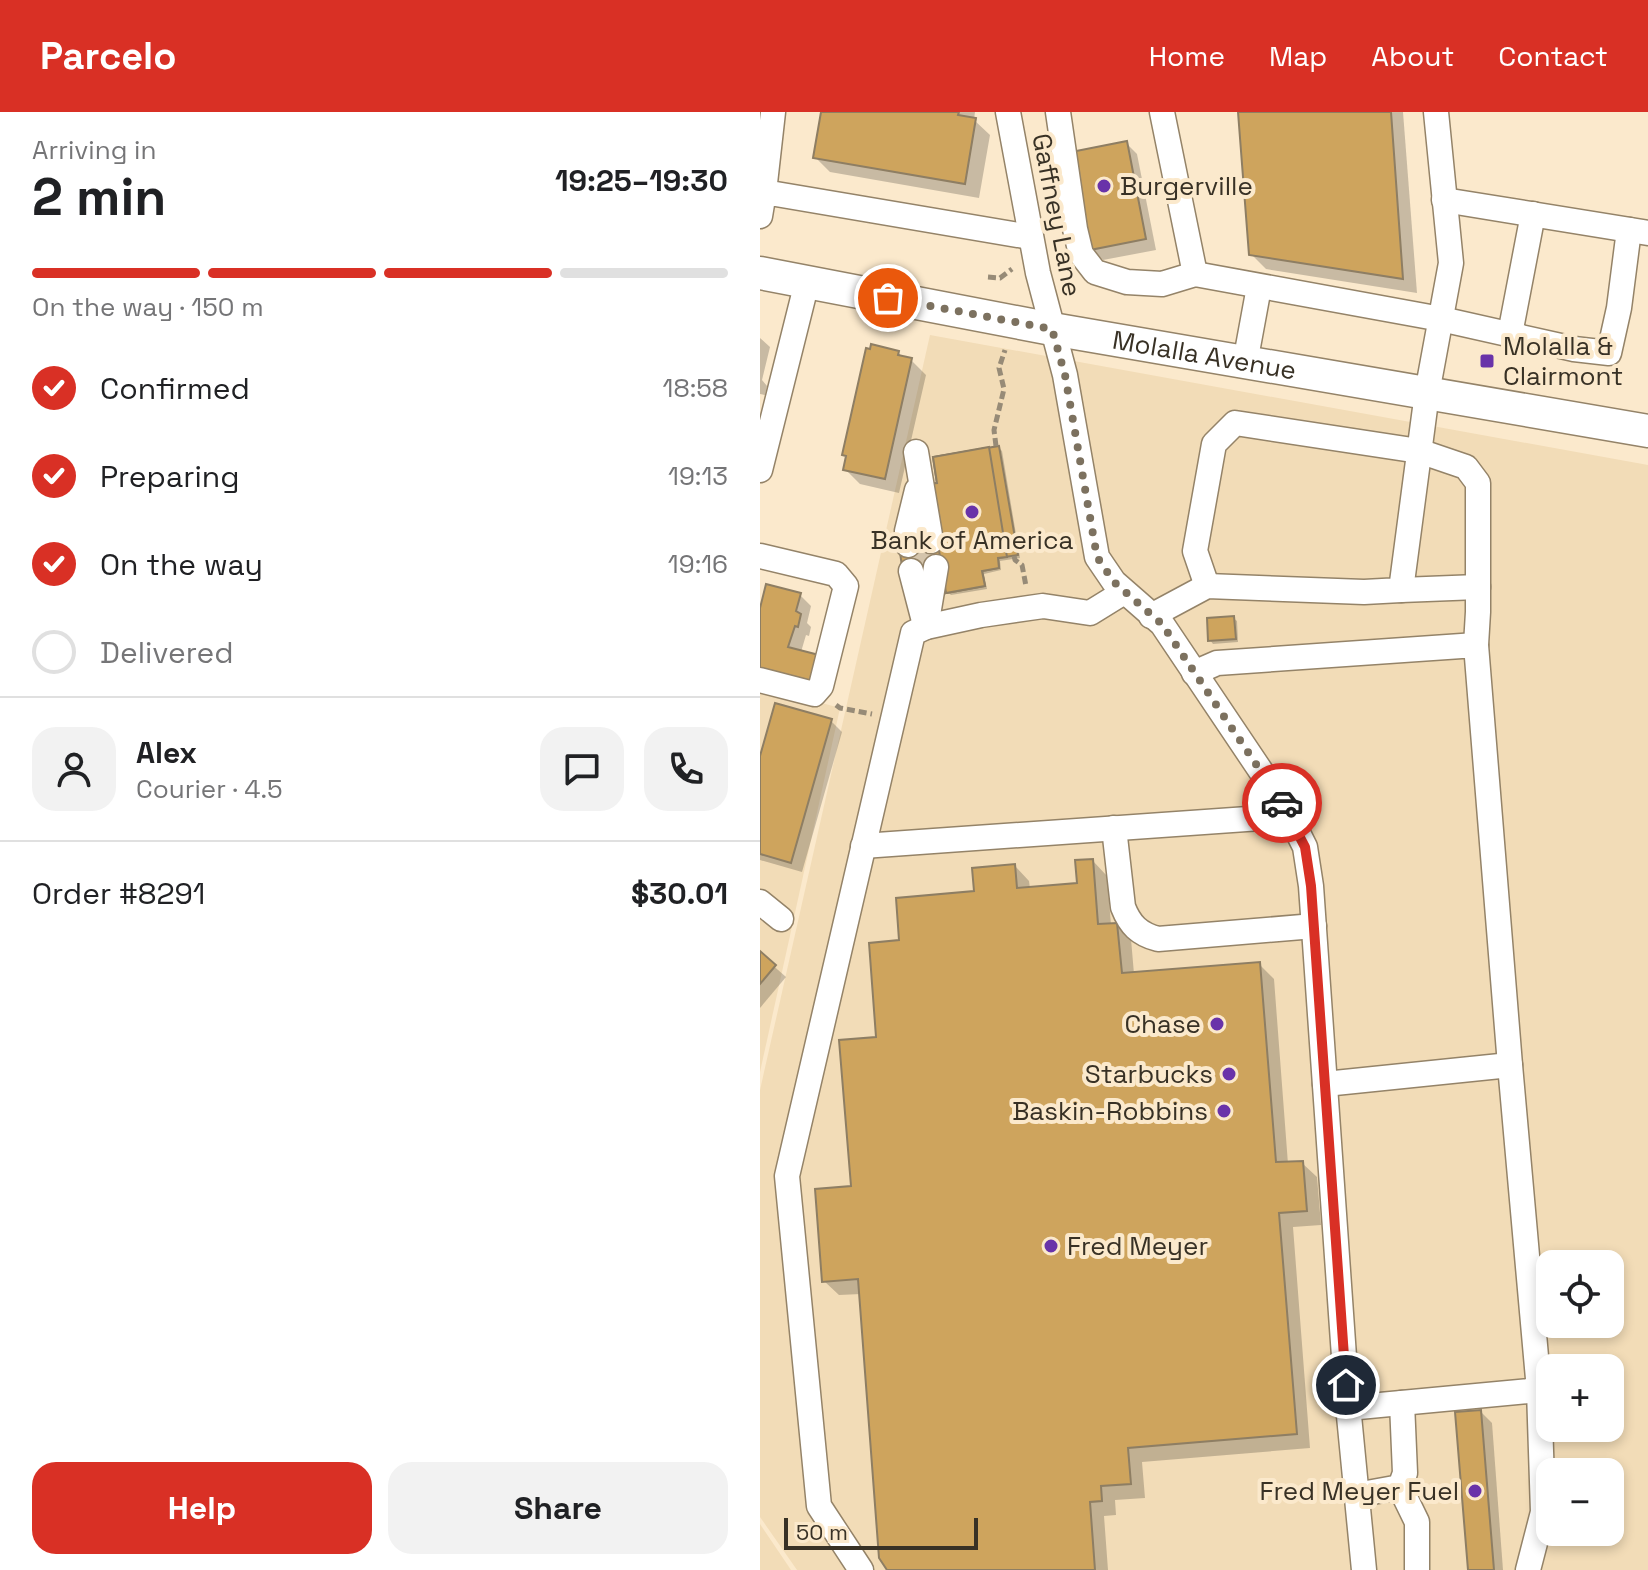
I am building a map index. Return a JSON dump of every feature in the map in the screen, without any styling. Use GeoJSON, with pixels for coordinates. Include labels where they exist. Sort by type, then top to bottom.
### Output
{"type":"FeatureCollection","features":[{"type":"Feature","properties":{"kind":"main road","name":"Molalla Avenue"},"geometry":{"type":"LineString","coordinates":[[760,273],[1052,329],[1648,431]]}},
{"type":"Feature","properties":{"kind":"street"},"geometry":{"type":"LineString","coordinates":[[773,112],[761,208],[1030,237]]}},
{"type":"Feature","properties":{"kind":"street","name":"Gaffney Lane"},"geometry":{"type":"LineString","coordinates":[[1008,112],[1030,237],[1065,375],[1097,557],[1114,582],[1162,624],[1289,816],[1305,847],[1311,886],[1348,1408],[1364,1570]]}},
{"type":"Feature","properties":{"kind":"street"},"geometry":{"type":"LineString","coordinates":[[1058,112],[1075,229],[1081,254],[1095,272],[1127,282],[1162,284],[1195,274],[1441,319],[1574,349],[1609,353],[1639,232],[1444,200]]}},
{"type":"Feature","properties":{"kind":"street"},"geometry":{"type":"LineString","coordinates":[[1162,112],[1195,274]]}},
{"type":"Feature","properties":{"kind":"street"},"geometry":{"type":"LineString","coordinates":[[1401,590],[1427,393],[1451,263],[1436,112]]}},
{"type":"Feature","properties":{"kind":"street"},"geometry":{"type":"LineString","coordinates":[[1510,334],[1533,214]]}},
{"type":"Feature","properties":{"kind":"street"},"geometry":{"type":"LineString","coordinates":[[760,470],[807,282]]}},
{"type":"Feature","properties":{"kind":"street"},"geometry":{"type":"LineString","coordinates":[[1245,363],[1259,287]]}},
{"type":"Feature","properties":{"kind":"street"},"geometry":{"type":"LineString","coordinates":[[1207,586],[1195,551],[1214,444],[1235,423],[1419,451],[1466,467],[1478,483],[1476,645],[1536,1356]]}},
{"type":"Feature","properties":{"kind":"street"},"geometry":{"type":"LineString","coordinates":[[918,471],[919,543]]}},
{"type":"Feature","properties":{"kind":"street"},"geometry":{"type":"LineString","coordinates":[[760,556],[836,574],[846,586],[821,686],[817,691],[814,694],[760,680]]}},
{"type":"Feature","properties":{"kind":"street"},"geometry":{"type":"LineString","coordinates":[[924,569],[926,627]]}},
{"type":"Feature","properties":{"kind":"street"},"geometry":{"type":"LineString","coordinates":[[1151,616],[1207,586],[1364,592],[1478,587]]}},
{"type":"Feature","properties":{"kind":"street"},"geometry":{"type":"LineString","coordinates":[[861,1570],[819,1506],[787,1176],[913,633],[926,627],[981,615],[1043,606],[1090,613],[1124,592]]}},
{"type":"Feature","properties":{"kind":"street"},"geometry":{"type":"LineString","coordinates":[[1194,673],[1217,663],[1476,645]]}},
{"type":"Feature","properties":{"kind":"street"},"geometry":{"type":"LineString","coordinates":[[863,846],[1289,816]]}},
{"type":"Feature","properties":{"kind":"street"},"geometry":{"type":"LineString","coordinates":[[1114,828],[1123,907],[1135,929],[1146,936],[1158,939],[1314,926]]}},
{"type":"Feature","properties":{"kind":"street"},"geometry":{"type":"LineString","coordinates":[[760,902],[781,919]]}},
{"type":"Feature","properties":{"kind":"street"},"geometry":{"type":"LineString","coordinates":[[1325,1084],[1510,1065]]}},
{"type":"Feature","properties":{"kind":"street"},"geometry":{"type":"LineString","coordinates":[[1348,1408],[1536,1390]]}},
{"type":"Feature","properties":{"kind":"street"},"geometry":{"type":"LineString","coordinates":[[1402,1403],[1405,1473],[1400,1487],[1417,1522],[1417,1570]]}},
{"type":"Feature","properties":{"kind":"street"},"geometry":{"type":"LineString","coordinates":[[1528,1570],[1543,1512],[1541,1442]]}},
{"type":"Feature","properties":{"kind":"street"},"geometry":{"type":"LineString","coordinates":[[1356,1495],[1400,1487]]}},
{"type":"Feature","properties":{"kind":"path"},"geometry":{"type":"LineString","coordinates":[[988,277],[1000,278],[1012,269]]}},
{"type":"Feature","properties":{"kind":"path"},"geometry":{"type":"LineString","coordinates":[[996,446],[994,430],[1004,389],[999,368],[1005,350]]}},
{"type":"Feature","properties":{"kind":"path"},"geometry":{"type":"LineString","coordinates":[[1014,556],[1022,565],[1030,608]]}},
{"type":"Feature","properties":{"kind":"path"},"geometry":{"type":"LineString","coordinates":[[817,691],[840,708],[893,718]]}},
{"type":"Feature","properties":{"kind":"shaded area"},"geometry":{"type":"Polygon","coordinates":[[[930,335],[1648,465],[1648,1570],[797,1570],[760,1517],[760,1090],[930,335]]]}},
{"type":"Feature","properties":{"kind":"shaded area"},"geometry":{"type":"Polygon","coordinates":[[[760,686],[840,708],[760,1072],[760,686]]]}},
{"type":"Feature","properties":{"kind":"shaded area"},"geometry":{"type":"Polygon","coordinates":[[[760,1524],[791,1570],[760,1570],[760,1524]]]}},
{"type":"Feature","properties":{"kind":"building"},"geometry":{"type":"Polygon","coordinates":[[[821,112],[959,112],[958,115],[976,118],[965,184],[813,158],[821,112]]]}},
{"type":"Feature","properties":{"kind":"building"},"geometry":{"type":"Polygon","coordinates":[[[1238,112],[1391,112],[1403,279],[1249,255],[1238,112]]]}},
{"type":"Feature","properties":{"kind":"building","name":"Burgerville"},"geometry":{"type":"Polygon","coordinates":[[[1127,141],[1146,239],[1090,250],[1066,153],[1127,141]]]}},
{"type":"Feature","properties":{"kind":"building"},"geometry":{"type":"Polygon","coordinates":[[[871,344],[899,351],[898,355],[912,358],[885,479],[843,470],[846,456],[842,455],[866,348],[870,349],[871,344]]]}},
{"type":"Feature","properties":{"kind":"building","name":"Bank of America"},"geometry":{"type":"Polygon","coordinates":[[[999,446],[1018,555],[998,558],[999,568],[982,571],[985,586],[946,593],[942,566],[903,573],[899,546],[928,484],[937,483],[933,457],[999,446]]]}},
{"type":"Feature","properties":{"kind":"building","name":"Bank of America"},"geometry":{"type":"Polygon","coordinates":[[[989,447],[1007,557],[998,558],[999,568],[982,571],[985,586],[946,593],[928,484],[937,483],[933,457],[989,447]]]}},
{"type":"Feature","properties":{"kind":"building"},"geometry":{"type":"Polygon","coordinates":[[[766,584],[801,593],[796,611],[801,614],[798,627],[795,626],[788,647],[819,655],[812,682],[760,670],[760,608],[766,584]]]}},
{"type":"Feature","properties":{"kind":"building"},"geometry":{"type":"Polygon","coordinates":[[[1234,616],[1236,639],[1208,641],[1207,618],[1234,616]]]}},
{"type":"Feature","properties":{"kind":"building"},"geometry":{"type":"Polygon","coordinates":[[[775,703],[832,719],[791,863],[760,854],[760,756],[775,703]]]}},
{"type":"Feature","properties":{"kind":"building","name":"Fred Meyer"},"geometry":{"type":"Polygon","coordinates":[[[1093,859],[1098,924],[1117,923],[1122,973],[1260,962],[1276,1162],[1303,1161],[1307,1211],[1279,1213],[1297,1434],[1128,1448],[1131,1484],[1101,1486],[1102,1501],[1090,1502],[1095,1570],[887,1570],[879,1558],[858,1279],[822,1282],[815,1189],[851,1186],[839,1040],[876,1037],[869,943],[899,940],[896,898],[974,891],[972,868],[1015,864],[1017,888],[1077,883],[1075,860],[1093,859]]]}},
{"type":"Feature","properties":{"kind":"building"},"geometry":{"type":"Polygon","coordinates":[[[760,951],[776,965],[760,984],[760,951]]]}},
{"type":"Feature","properties":{"kind":"building","name":"Fred Meyer Fuel"},"geometry":{"type":"Polygon","coordinates":[[[1481,1410],[1494,1570],[1468,1570],[1455,1412],[1481,1410]]]}},
{"type":"Feature","properties":{"kind":"tunnel"},"geometry":{"type":"LineString","coordinates":[[920,543],[924,569]]}},
{"type":"Feature","properties":{"kind":"way so far"},"geometry":{"type":"LineString","coordinates":[[888,298],[1052,329],[1065,375],[1097,557],[1114,582],[1162,624],[1282,803]]}},
{"type":"Feature","properties":{"kind":"place","name":"Burgerville"},"geometry":{"type":"Point","coordinates":[1104,186]}},
{"type":"Feature","properties":{"kind":"place","name":"Molalla & Clairmont"},"geometry":{"type":"Point","coordinates":[1487,361]}},
{"type":"Feature","properties":{"kind":"place","name":"Bank of America"},"geometry":{"type":"Point","coordinates":[972,512]}},
{"type":"Feature","properties":{"kind":"place","name":"Chase"},"geometry":{"type":"Point","coordinates":[1217,1024]}},
{"type":"Feature","properties":{"kind":"place","name":"Starbucks"},"geometry":{"type":"Point","coordinates":[1229,1074]}},
{"type":"Feature","properties":{"kind":"place","name":"Baskin-Robbins"},"geometry":{"type":"Point","coordinates":[1224,1111]}},
{"type":"Feature","properties":{"kind":"place","name":"Fred Meyer"},"geometry":{"type":"Point","coordinates":[1051,1246]}},
{"type":"Feature","properties":{"kind":"place","name":"Fred Meyer Fuel"},"geometry":{"type":"Point","coordinates":[1475,1491]}},
{"type":"Feature","properties":{"kind":"route"},"geometry":{"type":"LineString","coordinates":[[1282,803],[1305,847],[1311,886],[1346,1385]]}}]}
